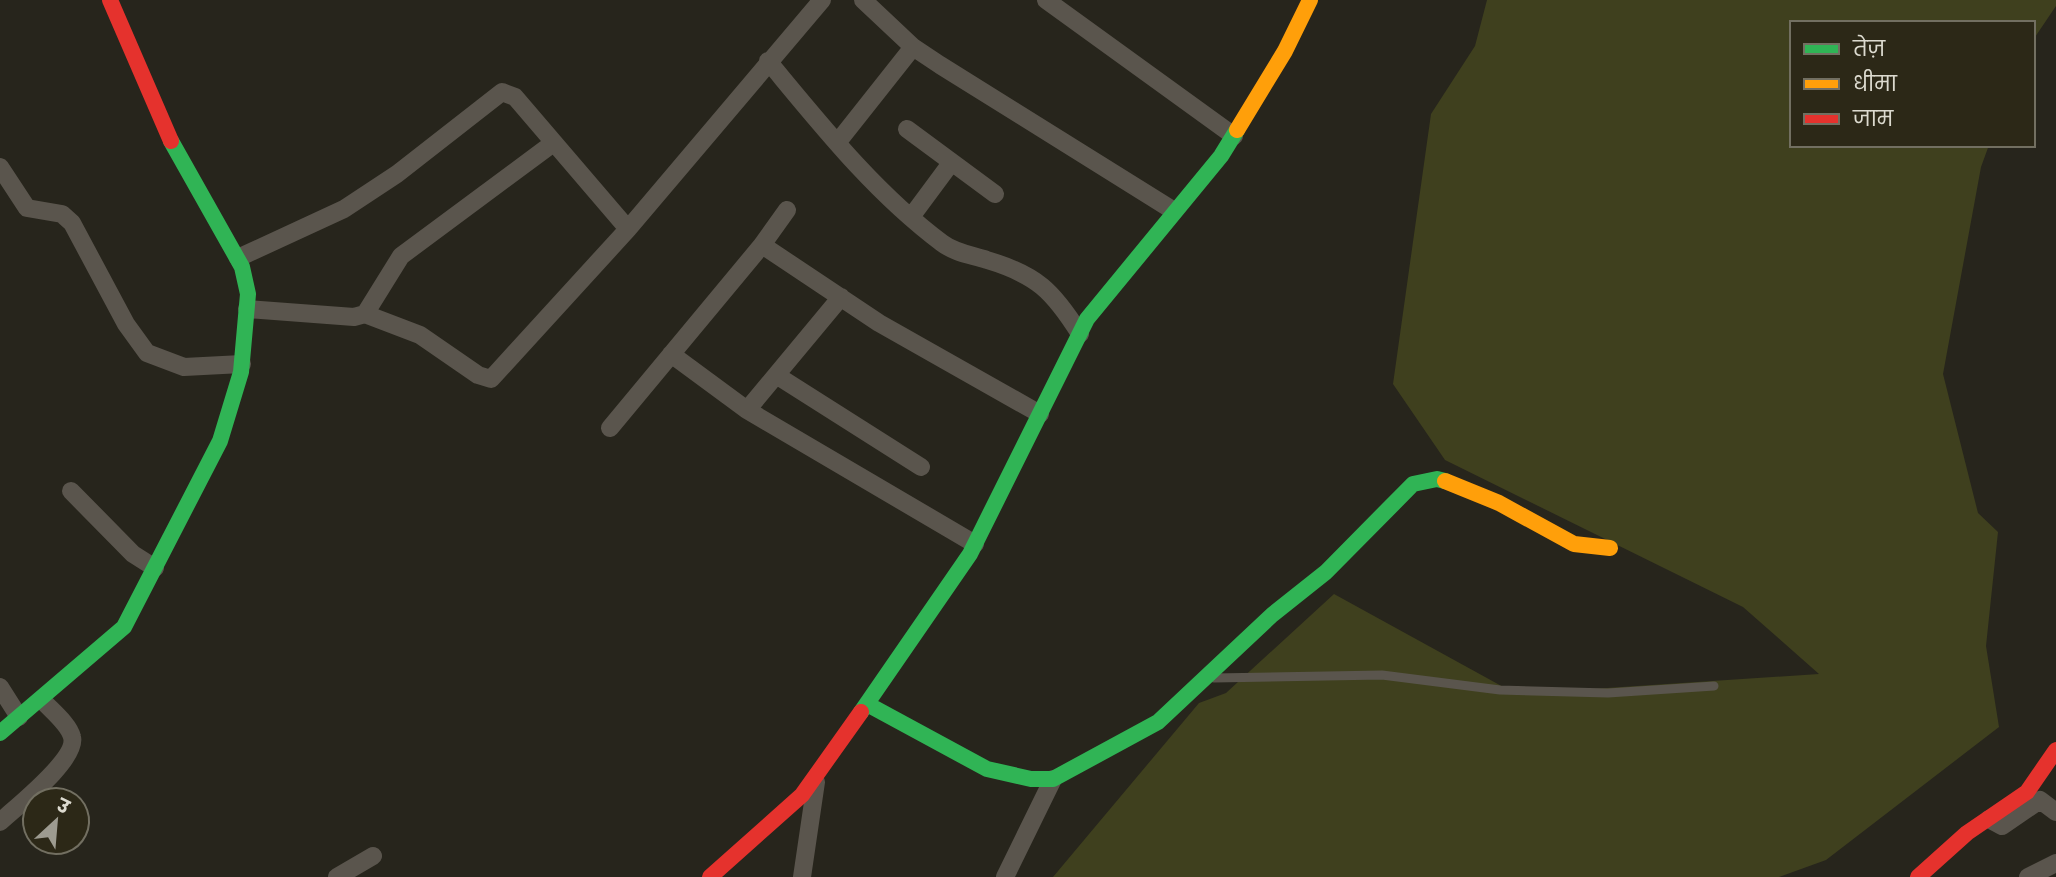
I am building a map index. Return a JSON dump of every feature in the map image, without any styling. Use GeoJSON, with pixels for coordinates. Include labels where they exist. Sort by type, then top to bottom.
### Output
{"type":"FeatureCollection","features":[{"type":"Feature","properties":{"kind":"street"},"geometry":{"type":"LineString","coordinates":[[0,733],[124,627],[220,441],[236,397],[242,364],[248,294],[238,258],[180,160],[110,0]]}},
{"type":"Feature","properties":{"kind":"street"},"geometry":{"type":"LineString","coordinates":[[365,314],[420,335],[478,375],[491,379],[628,229],[822,0]]}},
{"type":"Feature","properties":{"kind":"street"},"geometry":{"type":"LineString","coordinates":[[863,0],[913,47],[1017,116],[1174,211]]}},
{"type":"Feature","properties":{"kind":"street"},"geometry":{"type":"LineString","coordinates":[[1045,0],[1234,136]]}},
{"type":"Feature","properties":{"kind":"street"},"geometry":{"type":"LineString","coordinates":[[710,877],[802,796],[867,705],[975,544],[1087,319],[1234,136],[1285,51],[1310,0]]}},
{"type":"Feature","properties":{"kind":"street"},"geometry":{"type":"LineString","coordinates":[[837,144],[913,47]]}},
{"type":"Feature","properties":{"kind":"street"},"geometry":{"type":"LineString","coordinates":[[768,61],[860,171],[911,217],[956,251],[1004,265],[1040,283],[1059,301],[1080,334]]}},
{"type":"Feature","properties":{"kind":"street"},"geometry":{"type":"LineString","coordinates":[[238,258],[344,209],[397,174],[502,92],[515,97],[552,144],[628,229]]}},
{"type":"Feature","properties":{"kind":"street"},"geometry":{"type":"LineString","coordinates":[[907,129],[995,194]]}},
{"type":"Feature","properties":{"kind":"street"},"geometry":{"type":"LineString","coordinates":[[247,309],[355,317],[365,314],[374,305],[401,256],[552,144]]}},
{"type":"Feature","properties":{"kind":"street"},"geometry":{"type":"LineString","coordinates":[[911,217],[951,163]]}},
{"type":"Feature","properties":{"kind":"street"},"geometry":{"type":"LineString","coordinates":[[0,167],[27,208],[37,212],[62,214],[72,223],[126,324],[147,353],[184,367],[242,364]]}},
{"type":"Feature","properties":{"kind":"street"},"geometry":{"type":"LineString","coordinates":[[610,428],[788,210]]}},
{"type":"Feature","properties":{"kind":"street"},"geometry":{"type":"LineString","coordinates":[[762,245],[889,328],[1040,414]]}},
{"type":"Feature","properties":{"kind":"street"},"geometry":{"type":"LineString","coordinates":[[747,410],[841,298]]}},
{"type":"Feature","properties":{"kind":"street"},"geometry":{"type":"LineString","coordinates":[[671,354],[747,410],[975,544]]}},
{"type":"Feature","properties":{"kind":"street"},"geometry":{"type":"LineString","coordinates":[[776,375],[921,467]]}},
{"type":"Feature","properties":{"kind":"street"},"geometry":{"type":"LineString","coordinates":[[867,705],[987,769],[1031,779],[1053,779],[1158,722],[1209,678],[1272,615],[1326,572],[1400,495],[1425,479],[1437,479],[1473,491],[1574,544],[1610,548]]}},
{"type":"Feature","properties":{"kind":"street"},"geometry":{"type":"LineString","coordinates":[[71,491],[133,554],[155,568]]}},
{"type":"Feature","properties":{"kind":"street"},"geometry":{"type":"LineString","coordinates":[[0,687],[19,717]]}},
{"type":"Feature","properties":{"kind":"street"},"geometry":{"type":"LineString","coordinates":[[0,822],[61,765],[73,744],[72,734],[41,699]]}},
{"type":"Feature","properties":{"kind":"street"},"geometry":{"type":"LineString","coordinates":[[1919,877],[1968,832],[2027,795],[2044,774],[2056,750]]}},
{"type":"Feature","properties":{"kind":"street"},"geometry":{"type":"LineString","coordinates":[[802,877],[816,778]]}},
{"type":"Feature","properties":{"kind":"street"},"geometry":{"type":"LineString","coordinates":[[1005,877],[1053,779]]}},
{"type":"Feature","properties":{"kind":"street"},"geometry":{"type":"LineString","coordinates":[[1989,819],[2002,827],[2040,800],[2056,812]]}},
{"type":"Feature","properties":{"kind":"street"},"geometry":{"type":"LineString","coordinates":[[337,877],[373,856]]}},
{"type":"Feature","properties":{"kind":"street"},"geometry":{"type":"LineString","coordinates":[[2028,877],[2056,863]]}},
{"type":"Feature","properties":{"kind":"lane"},"geometry":{"type":"LineString","coordinates":[[1209,678],[1382,675],[1500,690],[1608,693],[1713,686]]}},
{"type":"Feature","properties":{"kind":"green space"},"geometry":{"type":"Polygon","coordinates":[[[1487,0],[2056,0],[2056,6],[2035,37],[2035,21],[1790,21],[1790,147],[1988,147],[1981,167],[1943,374],[1978,513],[1998,532],[1986,646],[1999,727],[1826,860],[1779,877],[1053,877],[1199,703],[1226,693],[1334,594],[1516,694],[1819,674],[1743,607],[1445,460],[1393,384],[1431,114],[1475,46],[1487,0]]]}},
{"type":"Feature","properties":{"kind":"traffic: fast"},"geometry":{"type":"LineString","coordinates":[[861,712],[970,554],[1087,319],[1221,156],[1237,130]]}},
{"type":"Feature","properties":{"kind":"traffic: fast"},"geometry":{"type":"LineString","coordinates":[[0,733],[124,627],[220,441],[241,372],[248,294],[242,267],[171,141]]}},
{"type":"Feature","properties":{"kind":"traffic: fast"},"geometry":{"type":"LineString","coordinates":[[867,704],[987,769],[1031,779],[1053,779],[1158,722],[1272,615],[1326,572],[1413,484],[1437,479],[1445,481]]}},
{"type":"Feature","properties":{"kind":"traffic: slow"},"geometry":{"type":"LineString","coordinates":[[1237,130],[1285,51],[1310,0]]}},
{"type":"Feature","properties":{"kind":"traffic: slow"},"geometry":{"type":"LineString","coordinates":[[1445,481],[1499,503],[1574,544],[1610,548]]}},
{"type":"Feature","properties":{"kind":"traffic: jam"},"geometry":{"type":"LineString","coordinates":[[110,0],[171,141]]}},
{"type":"Feature","properties":{"kind":"traffic: jam"},"geometry":{"type":"LineString","coordinates":[[710,877],[802,795],[861,712]]}},
{"type":"Feature","properties":{"kind":"traffic: jam"},"geometry":{"type":"LineString","coordinates":[[1918,877],[1967,833],[2027,792],[2056,750]]}}]}
